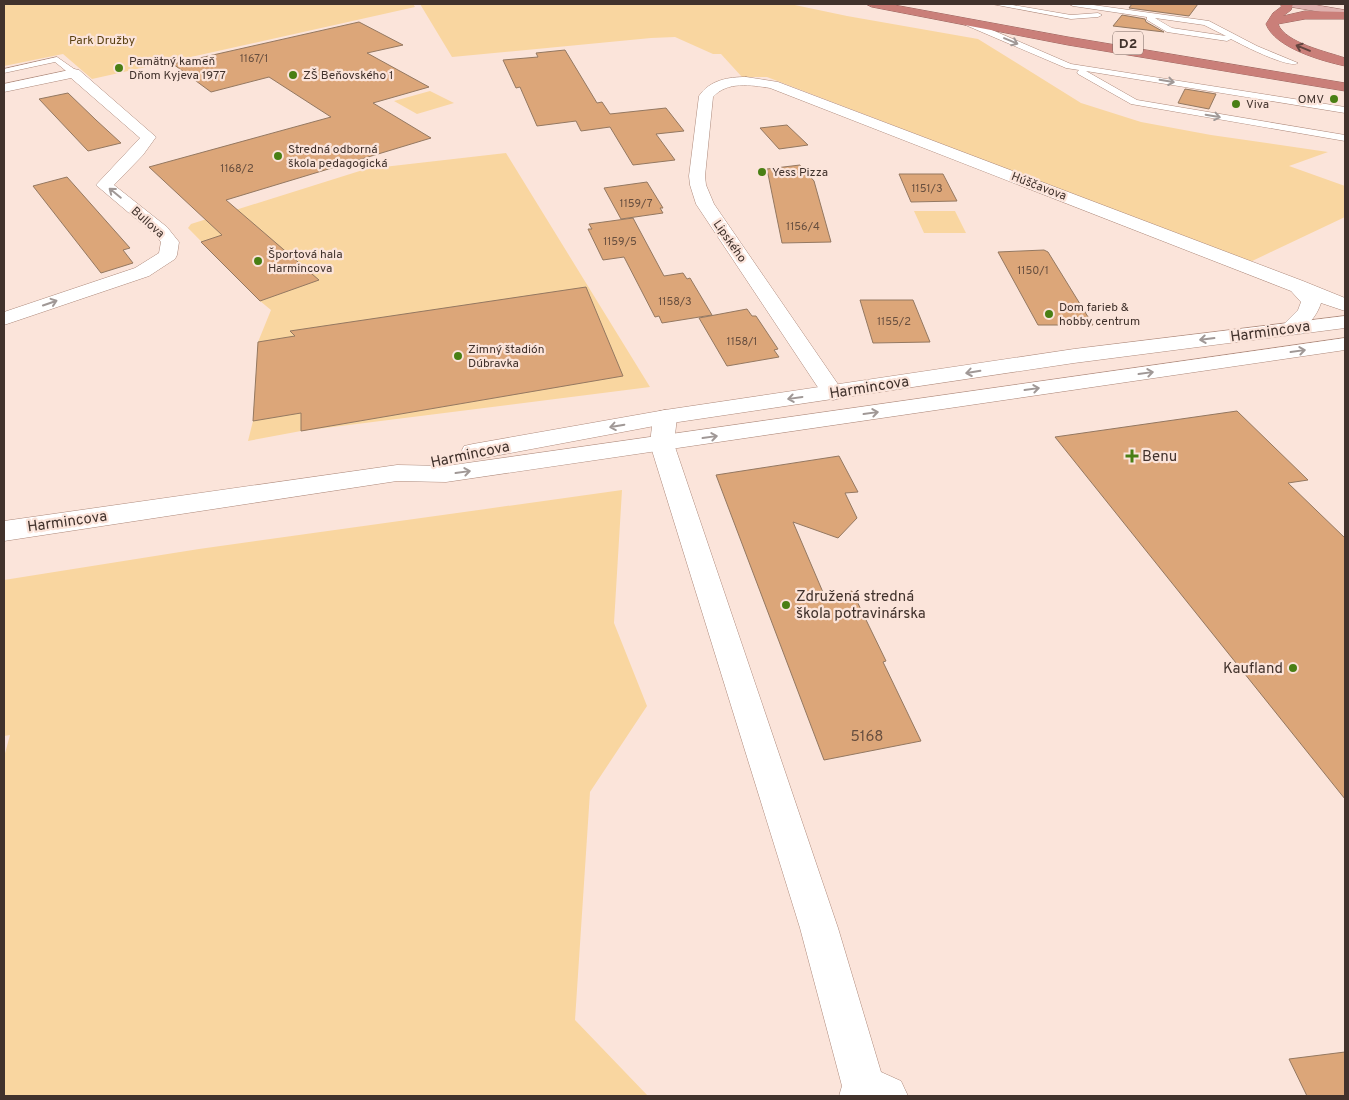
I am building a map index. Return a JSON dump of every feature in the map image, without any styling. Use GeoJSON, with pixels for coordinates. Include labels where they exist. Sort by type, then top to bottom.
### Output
{"type":"FeatureCollection","features":[{"type":"Feature","properties":{"kind":"highway","name":"D2"},"geometry":{"type":"LineString","coordinates":[[872,4],[1155,56],[1345,88]]}},
{"type":"Feature","properties":{"kind":"highway","name":"D2"},"geometry":{"type":"LineString","coordinates":[[912,4],[1080,35],[1345,78]]}},
{"type":"Feature","properties":{"kind":"highway"},"geometry":{"type":"LineString","coordinates":[[1289,4],[1287,8],[1277,15],[1273,22],[1272,28],[1280,37],[1311,51],[1345,62]]}},
{"type":"Feature","properties":{"kind":"highway"},"geometry":{"type":"LineString","coordinates":[[993,8],[1085,29]]}},
{"type":"Feature","properties":{"kind":"highway"},"geometry":{"type":"LineString","coordinates":[[1273,22],[1305,14],[1345,14]]}},
{"type":"Feature","properties":{"kind":"highway"},"geometry":{"type":"LineString","coordinates":[[1238,54],[1345,70]]}},
{"type":"Feature","properties":{"kind":"main road"},"geometry":{"type":"LineString","coordinates":[[1289,4],[1345,14]]}},
{"type":"Feature","properties":{"kind":"main road"},"geometry":{"type":"LineString","coordinates":[[1321,4],[1345,8]]}},
{"type":"Feature","properties":{"kind":"street"},"geometry":{"type":"LineString","coordinates":[[4,88],[74,73]]}},
{"type":"Feature","properties":{"kind":"street","name":"Bullova"},"geometry":{"type":"LineString","coordinates":[[4,319],[142,272],[168,255],[170,242],[161,230],[104,184],[137,152],[148,137],[74,73]]}},
{"type":"Feature","properties":{"kind":"street","name":"Húščavova"},"geometry":{"type":"LineString","coordinates":[[730,83],[744,81],[773,84],[1345,305]]}},
{"type":"Feature","properties":{"kind":"street","name":"Lipského"},"geometry":{"type":"LineString","coordinates":[[730,83],[710,90],[706,96],[697,176],[698,185],[705,204],[714,219],[833,393]]}},
{"type":"Feature","properties":{"kind":"street"},"geometry":{"type":"LineString","coordinates":[[1290,328],[1308,312],[1311,301],[1296,285]]}},
{"type":"Feature","properties":{"kind":"street","name":"Harmincova"},"geometry":{"type":"LineString","coordinates":[[4,531],[397,473],[446,474],[664,430],[833,393],[1074,356],[1345,322]]}},
{"type":"Feature","properties":{"kind":"street","name":"Harmincova"},"geometry":{"type":"LineString","coordinates":[[664,430],[1345,344]]}},
{"type":"Feature","properties":{"kind":"street"},"geometry":{"type":"LineString","coordinates":[[664,430],[870,1093]]}},
{"type":"Feature","properties":{"kind":"lane"},"geometry":{"type":"LineString","coordinates":[[1073,4],[1126,8],[1143,13],[1206,23]]}},
{"type":"Feature","properties":{"kind":"lane"},"geometry":{"type":"LineString","coordinates":[[1132,4],[1184,12],[1242,42],[1303,64]]}},
{"type":"Feature","properties":{"kind":"lane"},"geometry":{"type":"LineString","coordinates":[[993,8],[1100,22],[1109,20],[1126,8]]}},
{"type":"Feature","properties":{"kind":"lane"},"geometry":{"type":"LineString","coordinates":[[1143,13],[1170,30],[1242,42]]}},
{"type":"Feature","properties":{"kind":"lane"},"geometry":{"type":"LineString","coordinates":[[966,22],[1069,66],[1134,102],[1345,138]]}},
{"type":"Feature","properties":{"kind":"lane"},"geometry":{"type":"LineString","coordinates":[[7,70],[57,59],[74,73]]}},
{"type":"Feature","properties":{"kind":"lane"},"geometry":{"type":"LineString","coordinates":[[1069,66],[1345,110]]}},
{"type":"Feature","properties":{"kind":"lane"},"geometry":{"type":"LineString","coordinates":[[7,70],[25,84]]}},
{"type":"Feature","properties":{"kind":"lane"},"geometry":{"type":"LineString","coordinates":[[1235,92],[1239,83],[1299,93]]}},
{"type":"Feature","properties":{"kind":"green space","name":"Park Družby"},"geometry":{"type":"Polygon","coordinates":[[[4,4],[413,4],[415,7],[92,79],[63,54],[4,66],[4,4]]]}},
{"type":"Feature","properties":{"kind":"green space"},"geometry":{"type":"Polygon","coordinates":[[[420,4],[790,4],[978,39],[1081,103],[1141,122],[1211,135],[1328,152],[1289,166],[1345,186],[1345,217],[1250,262],[767,77],[742,77],[721,54],[713,54],[675,37],[452,57],[420,4]]]}},
{"type":"Feature","properties":{"kind":"green space"},"geometry":{"type":"Polygon","coordinates":[[[430,91],[454,103],[417,114],[394,101],[430,91]]]}},
{"type":"Feature","properties":{"kind":"green space"},"geometry":{"type":"Polygon","coordinates":[[[506,153],[650,387],[301,431],[248,441],[253,421],[258,342],[271,310],[188,228],[191,224],[366,169],[506,153]]]}},
{"type":"Feature","properties":{"kind":"green space"},"geometry":{"type":"Polygon","coordinates":[[[914,211],[955,211],[966,233],[924,233],[914,211]]]}},
{"type":"Feature","properties":{"kind":"green space"},"geometry":{"type":"Polygon","coordinates":[[[622,490],[614,623],[647,706],[590,792],[575,1020],[648,1096],[4,1096],[4,757],[10,735],[4,736],[4,580],[199,549],[622,490]]]}},
{"type":"Feature","properties":{"kind":"building"},"geometry":{"type":"Polygon","coordinates":[[[1132,4],[1198,4],[1189,16],[1129,8],[1132,4]]]}},
{"type":"Feature","properties":{"kind":"building"},"geometry":{"type":"Polygon","coordinates":[[[1122,15],[1145,19],[1146,22],[1164,32],[1113,26],[1122,15]]]}},
{"type":"Feature","properties":{"kind":"building"},"geometry":{"type":"Polygon","coordinates":[[[359,22],[403,45],[367,53],[429,87],[373,103],[431,138],[226,200],[319,280],[260,301],[201,242],[222,235],[149,167],[331,117],[269,77],[211,92],[173,64],[359,22]]]}},
{"type":"Feature","properties":{"kind":"building"},"geometry":{"type":"Polygon","coordinates":[[[565,50],[597,103],[602,102],[610,114],[666,108],[684,131],[656,134],[675,160],[633,165],[610,127],[581,131],[576,121],[537,126],[520,87],[516,88],[503,60],[538,57],[536,53],[565,50]]]}},
{"type":"Feature","properties":{"kind":"building"},"geometry":{"type":"Polygon","coordinates":[[[1185,89],[1216,94],[1209,109],[1178,103],[1185,89]]]}},
{"type":"Feature","properties":{"kind":"building"},"geometry":{"type":"Polygon","coordinates":[[[68,93],[121,143],[88,151],[39,99],[68,93]]]}},
{"type":"Feature","properties":{"kind":"building"},"geometry":{"type":"Polygon","coordinates":[[[787,125],[808,145],[779,149],[760,128],[787,125]]]}},
{"type":"Feature","properties":{"kind":"building"},"geometry":{"type":"Polygon","coordinates":[[[800,165],[814,181],[831,242],[782,243],[767,169],[800,165]]]}},
{"type":"Feature","properties":{"kind":"building"},"geometry":{"type":"Polygon","coordinates":[[[899,174],[943,174],[957,201],[911,202],[899,174]]]}},
{"type":"Feature","properties":{"kind":"building"},"geometry":{"type":"Polygon","coordinates":[[[67,177],[130,248],[123,250],[133,263],[101,273],[33,186],[67,177]]]}},
{"type":"Feature","properties":{"kind":"building"},"geometry":{"type":"Polygon","coordinates":[[[647,182],[663,208],[660,208],[663,213],[621,219],[604,188],[647,182]]]}},
{"type":"Feature","properties":{"kind":"building"},"geometry":{"type":"Polygon","coordinates":[[[633,218],[664,276],[683,273],[687,279],[690,278],[712,315],[662,323],[659,316],[655,317],[624,257],[603,260],[588,229],[592,229],[589,224],[633,218]]]}},
{"type":"Feature","properties":{"kind":"building"},"geometry":{"type":"Polygon","coordinates":[[[1044,250],[1048,252],[1093,325],[1038,325],[998,252],[1044,250]]]}},
{"type":"Feature","properties":{"kind":"building","name":"Zimný štadión Dúbravka"},"geometry":{"type":"Polygon","coordinates":[[[586,287],[623,376],[301,431],[301,413],[253,421],[258,342],[295,336],[290,331],[586,287]]]}},
{"type":"Feature","properties":{"kind":"building"},"geometry":{"type":"Polygon","coordinates":[[[860,300],[913,300],[930,342],[873,343],[860,300]]]}},
{"type":"Feature","properties":{"kind":"building"},"geometry":{"type":"Polygon","coordinates":[[[747,309],[752,316],[756,316],[778,349],[774,350],[779,357],[727,366],[699,318],[747,309]]]}},
{"type":"Feature","properties":{"kind":"building","name":"Kaufland"},"geometry":{"type":"Polygon","coordinates":[[[1237,411],[1308,480],[1288,483],[1345,538],[1345,799],[1055,437],[1237,411]]]}},
{"type":"Feature","properties":{"kind":"building"},"geometry":{"type":"Polygon","coordinates":[[[839,456],[858,492],[845,493],[857,518],[838,538],[793,522],[825,597],[852,591],[886,661],[883,662],[921,741],[824,760],[716,475],[839,456]]]}},
{"type":"Feature","properties":{"kind":"building"},"geometry":{"type":"Polygon","coordinates":[[[1345,1052],[1345,1096],[1307,1096],[1289,1059],[1345,1052]]]}},
{"type":"Feature","properties":{"kind":"place","name":"Pamätný kameň Dňom Kyjeva 1977"},"geometry":{"type":"Point","coordinates":[119,68]}},
{"type":"Feature","properties":{"kind":"place","name":"ZŠ Beňovského 1"},"geometry":{"type":"Point","coordinates":[293,75]}},
{"type":"Feature","properties":{"kind":"place","name":"OMV"},"geometry":{"type":"Point","coordinates":[1334,99]}},
{"type":"Feature","properties":{"kind":"place","name":"Viva"},"geometry":{"type":"Point","coordinates":[1236,104]}},
{"type":"Feature","properties":{"kind":"place","name":"Stredná odborná škola pedagogická"},"geometry":{"type":"Point","coordinates":[278,156]}},
{"type":"Feature","properties":{"kind":"place","name":"Yess Pizza"},"geometry":{"type":"Point","coordinates":[762,172]}},
{"type":"Feature","properties":{"kind":"place","name":"Športová hala Harmincova"},"geometry":{"type":"Point","coordinates":[258,261]}},
{"type":"Feature","properties":{"kind":"place","name":"Dom farieb & hobby centrum"},"geometry":{"type":"Point","coordinates":[1049,314]}},
{"type":"Feature","properties":{"kind":"place","name":"Zimný štadión Dúbravka"},"geometry":{"type":"Point","coordinates":[458,356]}},
{"type":"Feature","properties":{"kind":"place","name":"Benu"},"geometry":{"type":"Point","coordinates":[1132,456]}},
{"type":"Feature","properties":{"kind":"place","name":"Združená stredná škola potravinárska"},"geometry":{"type":"Point","coordinates":[786,605]}},
{"type":"Feature","properties":{"kind":"place","name":"Kaufland"},"geometry":{"type":"Point","coordinates":[1293,668]}}]}
